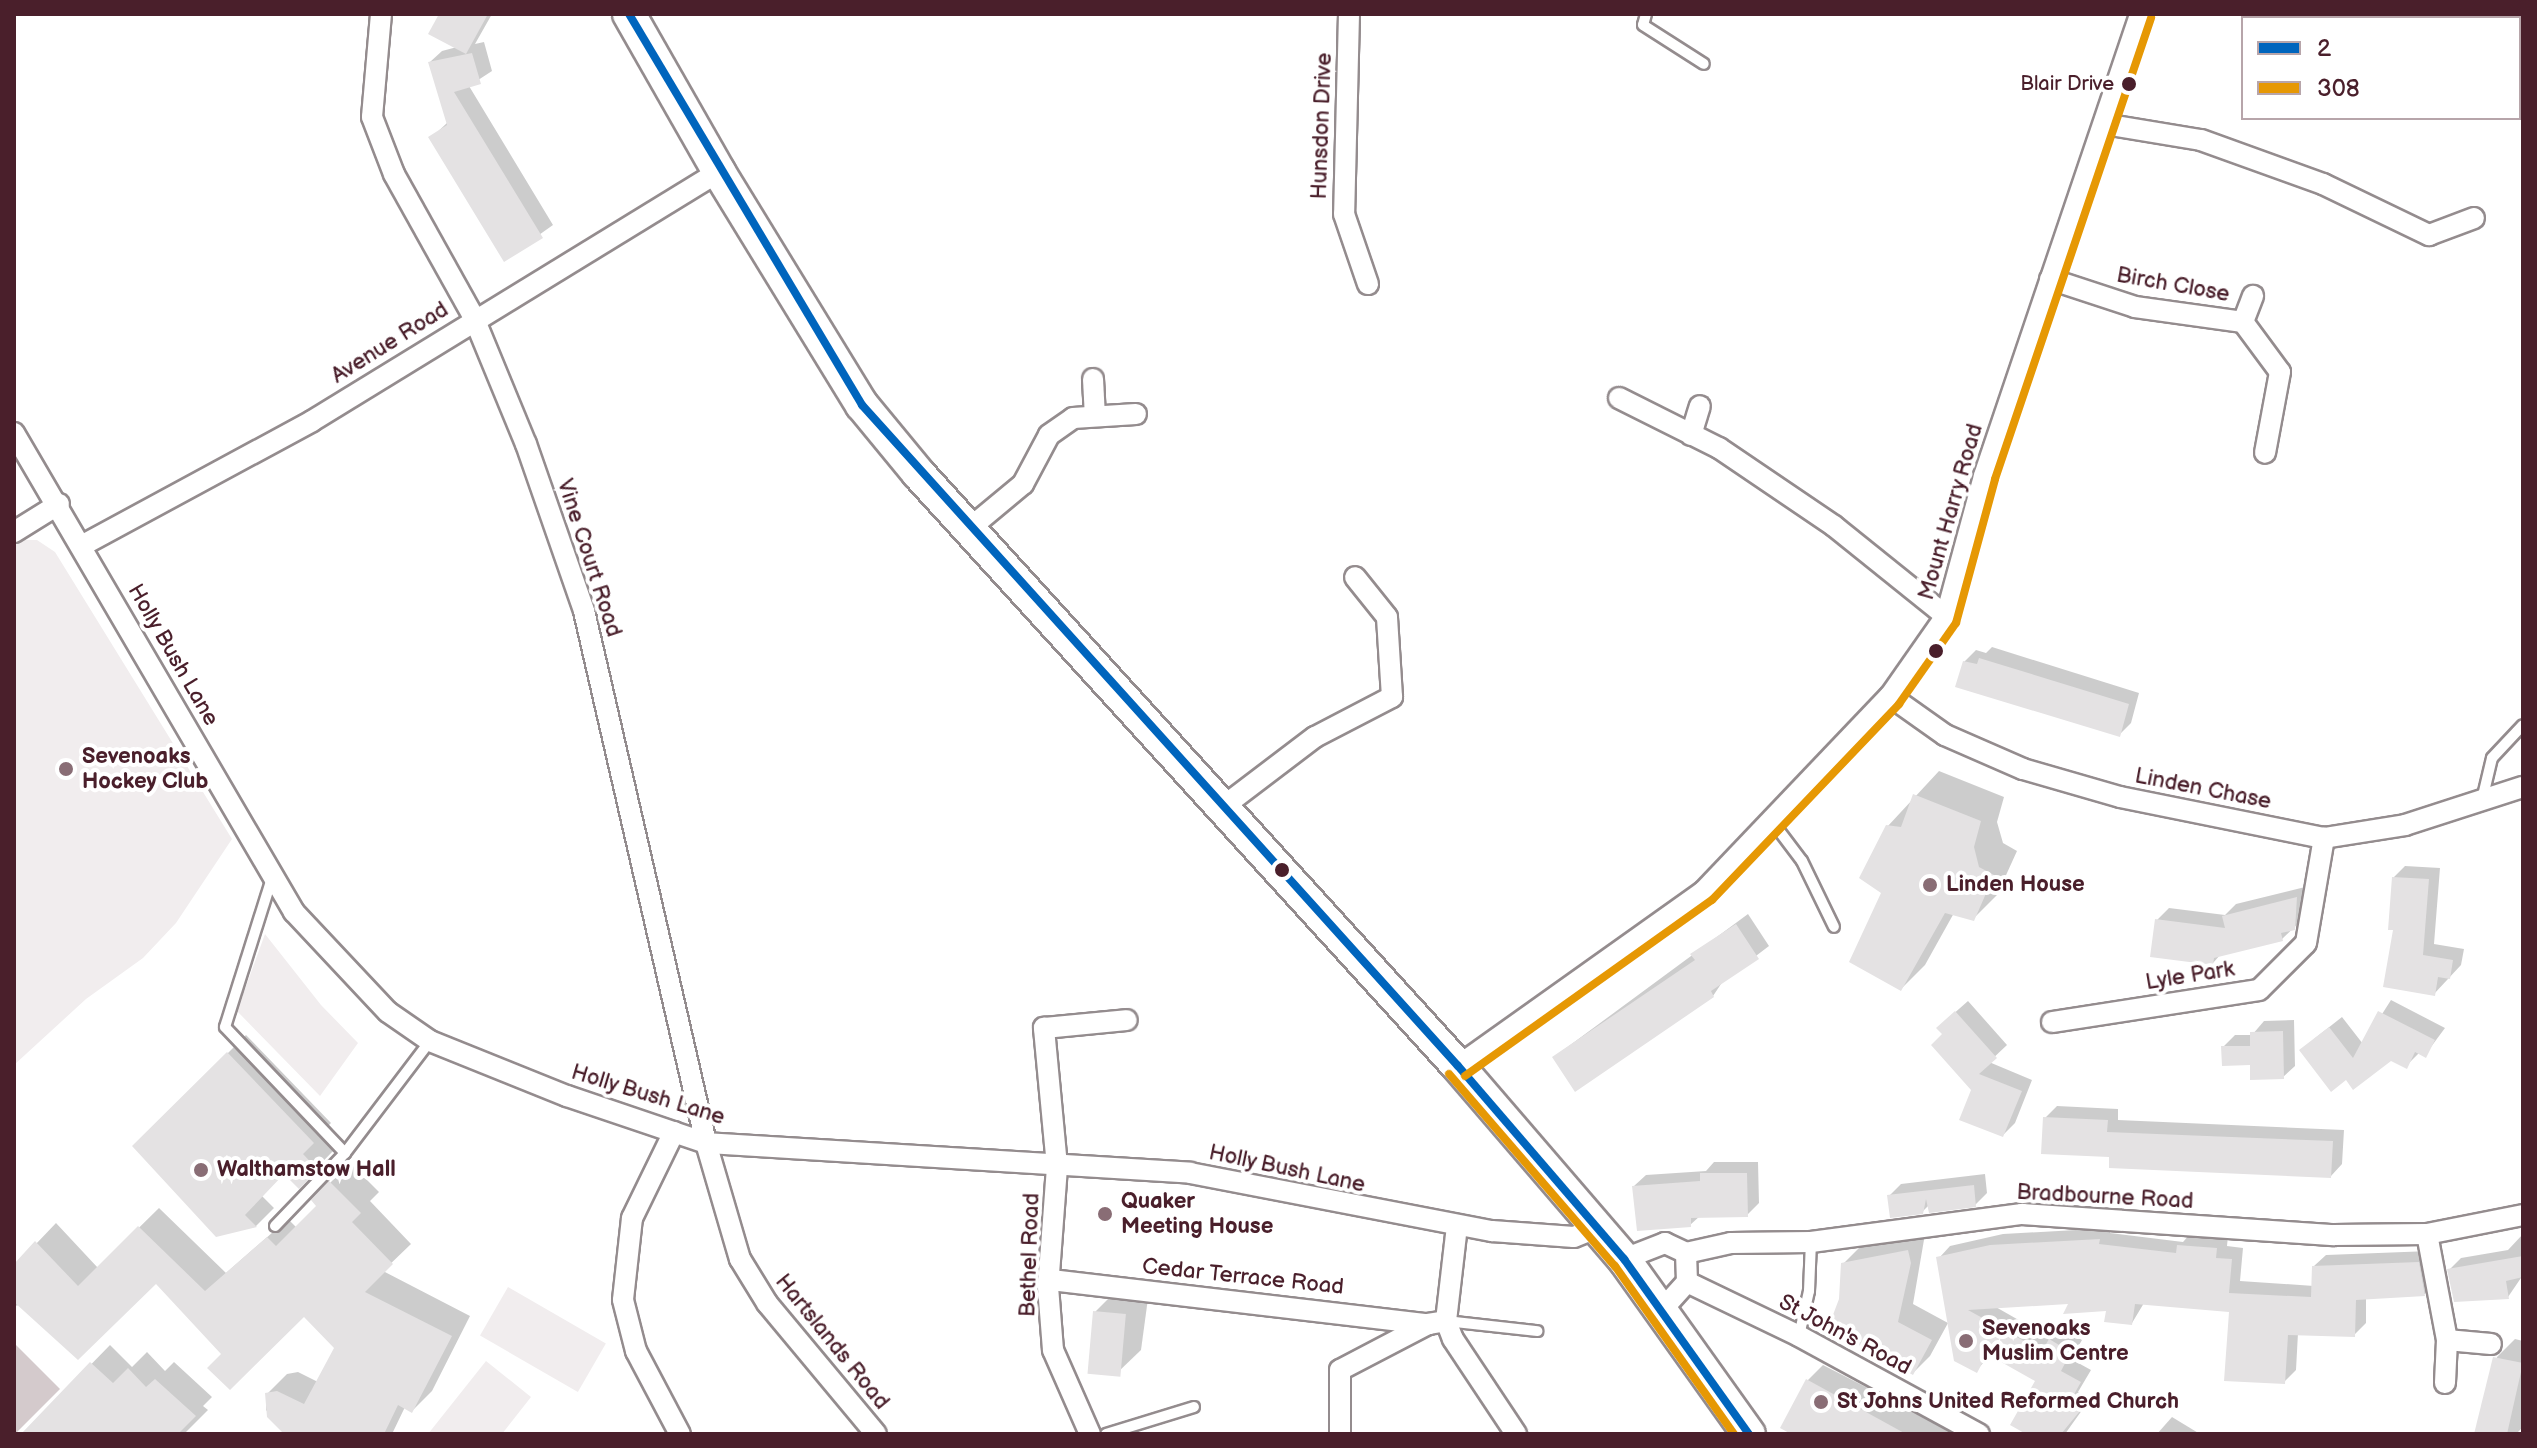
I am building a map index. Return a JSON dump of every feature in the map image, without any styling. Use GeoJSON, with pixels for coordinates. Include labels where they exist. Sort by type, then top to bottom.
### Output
{"type":"FeatureCollection","features":[{"type":"Feature","properties":{"kind":"main road"},"geometry":{"type":"LineString","coordinates":[[629,14],[719,172],[862,405],[1458,1066],[1624,1259],[1749,1434]]}},
{"type":"Feature","properties":{"kind":"street","name":"Vine Court Road"},"geometry":{"type":"LineString","coordinates":[[381,14],[372,117],[394,174],[474,318],[526,444],[584,611],[706,1143]]}},
{"type":"Feature","properties":{"kind":"street","name":"Hunsdon Drive"},"geometry":{"type":"LineString","coordinates":[[1349,14],[1344,214],[1368,284]]}},
{"type":"Feature","properties":{"kind":"street","name":"Mount Harry Road"},"geometry":{"type":"LineString","coordinates":[[1458,1066],[1704,891],[1890,696],[1946,616],[1984,476],[2140,14]]}},
{"type":"Feature","properties":{"kind":"street"},"geometry":{"type":"LineString","coordinates":[[2104,124],[2201,140],[2323,184],[2429,235],[2474,218]]}},
{"type":"Feature","properties":{"kind":"street","name":"Avenue Road"},"geometry":{"type":"LineString","coordinates":[[83,545],[312,421],[474,318],[719,172]]}},
{"type":"Feature","properties":{"kind":"street","name":"Birch Close"},"geometry":{"type":"LineString","coordinates":[[2050,279],[2135,307],[2243,322],[2280,372],[2265,453]]}},
{"type":"Feature","properties":{"kind":"street","name":"Birch Close"},"geometry":{"type":"LineString","coordinates":[[2243,322],[2253,296]]}},
{"type":"Feature","properties":{"kind":"street"},"geometry":{"type":"LineString","coordinates":[[1093,379],[1095,415]]}},
{"type":"Feature","properties":{"kind":"street"},"geometry":{"type":"LineString","coordinates":[[1619,398],[1719,448],[1834,526],[1946,616]]}},
{"type":"Feature","properties":{"kind":"street"},"geometry":{"type":"LineString","coordinates":[[1691,435],[1700,406]]}},
{"type":"Feature","properties":{"kind":"street"},"geometry":{"type":"LineString","coordinates":[[970,528],[1023,484],[1049,435],[1073,418],[1136,414]]}},
{"type":"Feature","properties":{"kind":"street","name":"Holly Bush Lane"},"geometry":{"type":"LineString","coordinates":[[14,433],[83,545],[294,912],[388,1012],[430,1041],[567,1096],[706,1143],[1190,1173],[1457,1226],[1574,1237],[1596,1228]]}},
{"type":"Feature","properties":{"kind":"street"},"geometry":{"type":"LineString","coordinates":[[14,532],[59,504]]}},
{"type":"Feature","properties":{"kind":"street"},"geometry":{"type":"LineString","coordinates":[[1224,806],[1315,737],[1392,697],[1387,617],[1355,577]]}},
{"type":"Feature","properties":{"kind":"street","name":"Linden Chase"},"geometry":{"type":"LineString","coordinates":[[1890,696],[1945,735],[2023,769],[2120,797],[2324,838],[2405,825],[2523,787]]}},
{"type":"Feature","properties":{"kind":"street","name":"Lyle Park"},"geometry":{"type":"LineString","coordinates":[[2052,1022],[2259,990],[2306,943],[2324,838]]}},
{"type":"Feature","properties":{"kind":"street","name":"Bethel Road"},"geometry":{"type":"LineString","coordinates":[[1090,1434],[1053,1350],[1051,1280],[1057,1166],[1044,1028],[1127,1020]]}},
{"type":"Feature","properties":{"kind":"street"},"geometry":{"type":"LineString","coordinates":[[674,1132],[632,1218],[623,1300],[636,1351],[680,1434]]}},
{"type":"Feature","properties":{"kind":"street","name":"Hartslands Road"},"geometry":{"type":"LineString","coordinates":[[706,1143],[740,1259],[767,1303],[876,1434]]}},
{"type":"Feature","properties":{"kind":"street","name":"Bradbourne Road"},"geometry":{"type":"LineString","coordinates":[[1624,1259],[1665,1243],[1686,1253],[1731,1243],[1811,1242],[2022,1214],[2334,1235],[2427,1234],[2523,1215]]}},
{"type":"Feature","properties":{"kind":"street"},"geometry":{"type":"LineString","coordinates":[[1437,1322],[1457,1226]]}},
{"type":"Feature","properties":{"kind":"street"},"geometry":{"type":"LineString","coordinates":[[2427,1234],[2447,1340],[2445,1383]]}},
{"type":"Feature","properties":{"kind":"street"},"geometry":{"type":"LineString","coordinates":[[1661,1311],[1687,1282],[1686,1253]]}},
{"type":"Feature","properties":{"kind":"street","name":"Cedar Terrace Road"},"geometry":{"type":"LineString","coordinates":[[1051,1280],[1437,1322]]}},
{"type":"Feature","properties":{"kind":"street","name":"St John's Road"},"geometry":{"type":"LineString","coordinates":[[1687,1282],[1799,1336],[1979,1434]]}},
{"type":"Feature","properties":{"kind":"street"},"geometry":{"type":"LineString","coordinates":[[1340,1434],[1340,1370],[1437,1322]]}},
{"type":"Feature","properties":{"kind":"street"},"geometry":{"type":"LineString","coordinates":[[1437,1322],[1453,1339],[1516,1434]]}},
{"type":"Feature","properties":{"kind":"street"},"geometry":{"type":"LineString","coordinates":[[2447,1340],[2491,1344]]}},
{"type":"Feature","properties":{"kind":"lane"},"geometry":{"type":"LineString","coordinates":[[1646,14],[1643,25],[1704,64]]}},
{"type":"Feature","properties":{"kind":"lane"},"geometry":{"type":"LineString","coordinates":[[2482,800],[2492,758],[2523,725]]}},
{"type":"Feature","properties":{"kind":"lane"},"geometry":{"type":"LineString","coordinates":[[1771,820],[1802,861],[1834,927]]}},
{"type":"Feature","properties":{"kind":"lane"},"geometry":{"type":"LineString","coordinates":[[273,875],[225,1027],[345,1153]]}},
{"type":"Feature","properties":{"kind":"lane"},"geometry":{"type":"LineString","coordinates":[[275,1226],[345,1153],[430,1041]]}},
{"type":"Feature","properties":{"kind":"lane"},"geometry":{"type":"LineString","coordinates":[[1799,1336],[1809,1291],[1811,1242]]}},
{"type":"Feature","properties":{"kind":"lane"},"geometry":{"type":"LineString","coordinates":[[1437,1322],[1537,1331]]}},
{"type":"Feature","properties":{"kind":"lane"},"geometry":{"type":"LineString","coordinates":[[1106,1434],[1194,1407]]}},
{"type":"Feature","properties":{"kind":"shaded area"},"geometry":{"type":"Polygon","coordinates":[[[22,540],[37,540],[55,552],[232,839],[176,923],[143,958],[86,999],[14,1065],[14,546],[22,540]]]}},
{"type":"Feature","properties":{"kind":"shaded area"},"geometry":{"type":"Polygon","coordinates":[[[265,934],[321,1005],[358,1043],[320,1096],[237,1011],[265,934]]]}},
{"type":"Feature","properties":{"kind":"shaded area"},"geometry":{"type":"Polygon","coordinates":[[[508,1287],[606,1344],[578,1392],[480,1335],[508,1287]]]}},
{"type":"Feature","properties":{"kind":"shaded area"},"geometry":{"type":"Polygon","coordinates":[[[14,1343],[60,1389],[15,1434],[14,1434],[14,1343]]]}},
{"type":"Feature","properties":{"kind":"shaded area"},"geometry":{"type":"Polygon","coordinates":[[[486,1361],[531,1397],[502,1434],[428,1434],[486,1361]]]}},
{"type":"Feature","properties":{"kind":"building"},"geometry":{"type":"Polygon","coordinates":[[[439,14],[488,14],[466,54],[428,34],[439,14]]]}},
{"type":"Feature","properties":{"kind":"building"},"geometry":{"type":"Polygon","coordinates":[[[472,53],[481,84],[454,92],[543,238],[504,262],[428,137],[447,125],[428,62],[472,53]]]}},
{"type":"Feature","properties":{"kind":"building"},"geometry":{"type":"Polygon","coordinates":[[[1979,658],[2129,704],[2120,737],[1955,687],[1963,661],[1977,664],[1979,658]]]}},
{"type":"Feature","properties":{"kind":"building","name":"Linden House"},"geometry":{"type":"Polygon","coordinates":[[[1913,794],[1981,821],[1974,847],[1979,867],[1994,875],[1974,921],[1945,913],[1901,991],[1849,962],[1881,893],[1859,878],[1886,825],[1901,827],[1913,794]]]}},
{"type":"Feature","properties":{"kind":"building"},"geometry":{"type":"Polygon","coordinates":[[[2392,877],[2429,879],[2423,955],[2453,960],[2450,979],[2438,977],[2435,996],[2383,987],[2393,930],[2388,930],[2392,877]]]}},
{"type":"Feature","properties":{"kind":"building"},"geometry":{"type":"Polygon","coordinates":[[[2297,897],[2295,930],[2281,933],[2283,941],[2214,958],[2213,965],[2150,957],[2155,919],[2225,928],[2222,916],[2297,897]]]}},
{"type":"Feature","properties":{"kind":"building"},"geometry":{"type":"Polygon","coordinates":[[[1736,924],[1759,959],[1711,991],[1714,997],[1575,1092],[1552,1057],[1695,960],[1690,954],[1736,924]]]}},
{"type":"Feature","properties":{"kind":"building"},"geometry":{"type":"Polygon","coordinates":[[[1955,1011],[1997,1058],[1979,1074],[2022,1091],[2003,1137],[1959,1120],[1971,1090],[1931,1045],[1942,1034],[1936,1028],[1955,1011]]]}},
{"type":"Feature","properties":{"kind":"building"},"geometry":{"type":"Polygon","coordinates":[[[2378,1011],[2435,1040],[2426,1058],[2415,1052],[2407,1069],[2391,1061],[2353,1090],[2346,1080],[2331,1092],[2299,1050],[2329,1027],[2353,1058],[2378,1011]]]}},
{"type":"Feature","properties":{"kind":"building"},"geometry":{"type":"Polygon","coordinates":[[[2283,1031],[2284,1079],[2250,1080],[2250,1065],[2222,1066],[2221,1046],[2250,1046],[2250,1032],[2283,1031]]]}},
{"type":"Feature","properties":{"kind":"building"},"geometry":{"type":"Polygon","coordinates":[[[227,1052],[314,1143],[303,1154],[318,1170],[299,1189],[284,1174],[245,1215],[257,1227],[216,1237],[132,1146],[227,1052]]]}},
{"type":"Feature","properties":{"kind":"building"},"geometry":{"type":"Polygon","coordinates":[[[2043,1117],[2108,1120],[2107,1132],[2333,1141],[2331,1178],[2109,1168],[2109,1157],[2041,1154],[2043,1117]]]}},
{"type":"Feature","properties":{"kind":"building"},"geometry":{"type":"Polygon","coordinates":[[[1700,1173],[1747,1173],[1748,1217],[1691,1218],[1691,1227],[1637,1231],[1632,1186],[1700,1181],[1700,1173]]]}},
{"type":"Feature","properties":{"kind":"building"},"geometry":{"type":"Polygon","coordinates":[[[329,1181],[361,1213],[352,1222],[393,1264],[365,1292],[452,1336],[412,1413],[398,1405],[384,1434],[284,1434],[267,1417],[265,1393],[277,1391],[304,1404],[334,1348],[304,1317],[230,1390],[207,1368],[221,1354],[156,1284],[78,1360],[14,1302],[14,1264],[35,1241],[78,1286],[138,1226],[205,1291],[267,1237],[276,1246],[316,1206],[311,1200],[329,1181]]]}},
{"type":"Feature","properties":{"kind":"building"},"geometry":{"type":"Polygon","coordinates":[[[1974,1185],[1976,1207],[1929,1213],[1926,1199],[1923,1214],[1890,1218],[1887,1195],[1974,1185]]]}},
{"type":"Feature","properties":{"kind":"building"},"geometry":{"type":"Polygon","coordinates":[[[2100,1239],[2099,1244],[2176,1253],[2177,1245],[2217,1248],[2216,1258],[2232,1259],[2229,1293],[2311,1297],[2312,1266],[2419,1262],[2425,1296],[2356,1300],[2355,1337],[2288,1335],[2285,1384],[2224,1381],[2229,1312],[2135,1304],[2132,1325],[2104,1322],[2106,1311],[2063,1314],[2068,1304],[1968,1310],[2042,1351],[2049,1339],[2071,1352],[2061,1371],[2081,1382],[2068,1405],[2080,1411],[2061,1434],[2026,1434],[2010,1425],[2035,1381],[1987,1354],[1977,1373],[1954,1361],[1936,1257],[1990,1245],[2100,1239]]]}},
{"type":"Feature","properties":{"kind":"building"},"geometry":{"type":"Polygon","coordinates":[[[1908,1250],[1911,1263],[1898,1322],[1932,1340],[1913,1375],[1828,1328],[1839,1299],[1841,1263],[1908,1250]]]}},
{"type":"Feature","properties":{"kind":"building"},"geometry":{"type":"Polygon","coordinates":[[[2523,1256],[2523,1277],[2506,1281],[2509,1299],[2454,1302],[2447,1269],[2523,1256]]]}},
{"type":"Feature","properties":{"kind":"building"},"geometry":{"type":"Polygon","coordinates":[[[1093,1311],[1126,1314],[1120,1377],[1088,1374],[1093,1311]]]}},
{"type":"Feature","properties":{"kind":"building"},"geometry":{"type":"Polygon","coordinates":[[[2493,1357],[2523,1363],[2507,1434],[2474,1434],[2493,1357]]]}},
{"type":"Feature","properties":{"kind":"building"},"geometry":{"type":"Polygon","coordinates":[[[90,1362],[113,1383],[128,1368],[146,1387],[155,1379],[196,1416],[178,1434],[21,1434],[90,1362]]]}},
{"type":"Feature","properties":{"kind":"building","name":"St Johns United Reformed Church"},"geometry":{"type":"Polygon","coordinates":[[[1806,1379],[1906,1434],[1791,1434],[1780,1428],[1806,1379]]]}},
{"type":"Feature","properties":{"kind":"transit line","name":"2"},"geometry":{"type":"LineString","coordinates":[[629,14],[862,405],[1458,1066],[1624,1259],[1749,1434]]}},
{"type":"Feature","properties":{"kind":"transit line","name":"308"},"geometry":{"type":"LineString","coordinates":[[1465,1076],[1712,900],[1899,704],[1956,623],[1995,479],[2151,18]]}},
{"type":"Feature","properties":{"kind":"transit line","name":"308"},"geometry":{"type":"LineString","coordinates":[[1449,1074],[1615,1266],[1734,1434]]}},
{"type":"Feature","properties":{"kind":"place","name":"Blair Drive"},"geometry":{"type":"Point","coordinates":[2129,84]}},
{"type":"Feature","properties":{"kind":"place","name":"Sevenoaks Hockey Club"},"geometry":{"type":"Point","coordinates":[66,769]}},
{"type":"Feature","properties":{"kind":"place","name":"Linden House"},"geometry":{"type":"Point","coordinates":[1930,885]}},
{"type":"Feature","properties":{"kind":"place","name":"Walthamstow Hall"},"geometry":{"type":"Point","coordinates":[201,1170]}},
{"type":"Feature","properties":{"kind":"place","name":"Quaker Meeting House"},"geometry":{"type":"Point","coordinates":[1105,1214]}},
{"type":"Feature","properties":{"kind":"place","name":"Sevenoaks Muslim Centre"},"geometry":{"type":"Point","coordinates":[1966,1341]}},
{"type":"Feature","properties":{"kind":"place","name":"St Johns United Reformed Church"},"geometry":{"type":"Point","coordinates":[1821,1402]}}]}
